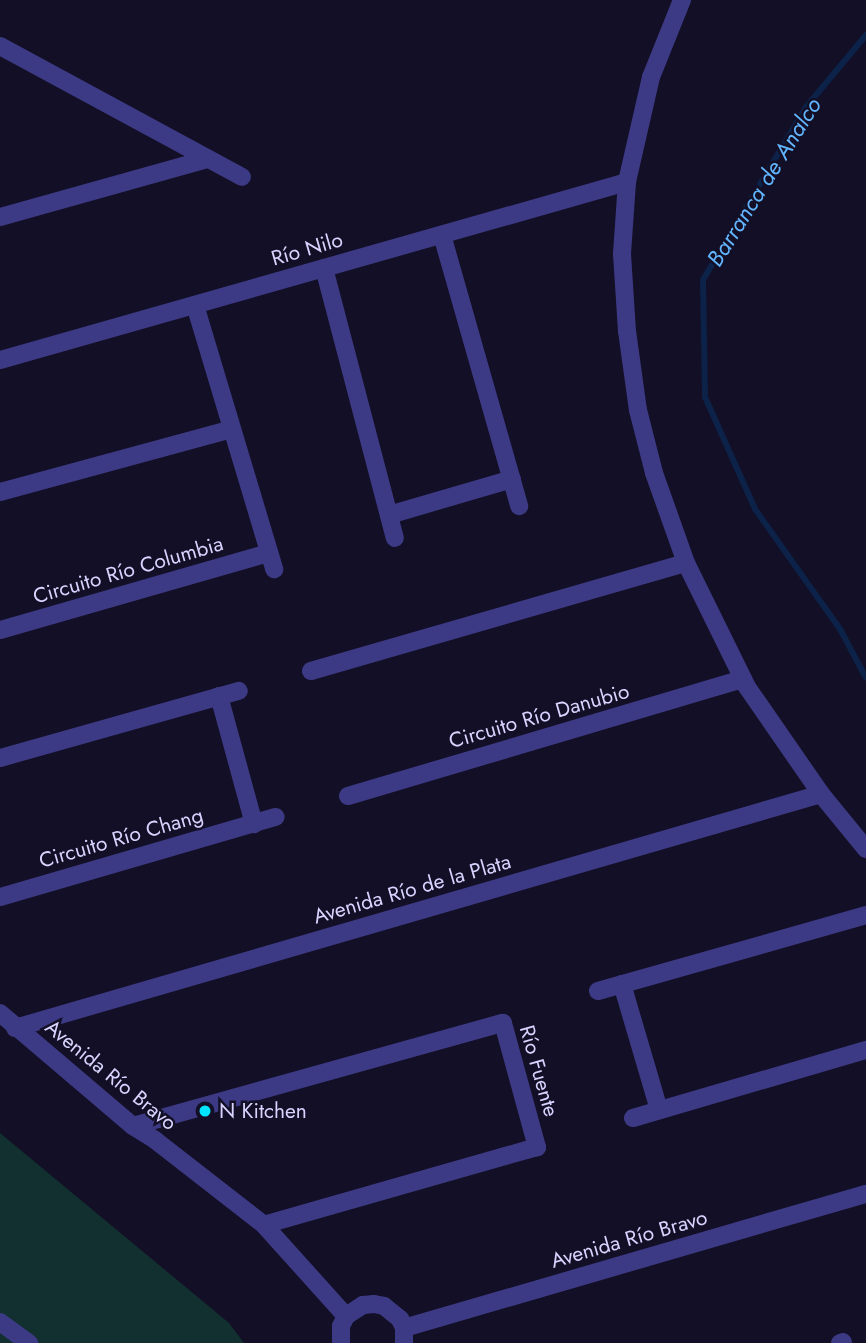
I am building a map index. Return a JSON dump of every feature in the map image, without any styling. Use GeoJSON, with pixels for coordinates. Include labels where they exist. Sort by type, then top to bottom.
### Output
{"type":"FeatureCollection","features":[{"type":"Feature","properties":{"kind":"street"},"geometry":{"type":"LineString","coordinates":[[682,0],[651,77],[627,182],[622,254],[627,331],[638,410],[654,473],[686,563],[743,679],[821,794],[866,849]]}},
{"type":"Feature","properties":{"kind":"street"},"geometry":{"type":"LineString","coordinates":[[0,46],[242,177]]}},
{"type":"Feature","properties":{"kind":"street"},"geometry":{"type":"LineString","coordinates":[[0,217],[208,159]]}},
{"type":"Feature","properties":{"kind":"street","name":"Río Nilo"},"geometry":{"type":"LineString","coordinates":[[0,360],[627,182]]}},
{"type":"Feature","properties":{"kind":"street"},"geometry":{"type":"LineString","coordinates":[[442,234],[519,506]]}},
{"type":"Feature","properties":{"kind":"street"},"geometry":{"type":"LineString","coordinates":[[324,268],[395,538]]}},
{"type":"Feature","properties":{"kind":"street","name":"Circuito Río Columbia"},"geometry":{"type":"LineString","coordinates":[[0,631],[272,561],[195,305]]}},
{"type":"Feature","properties":{"kind":"street"},"geometry":{"type":"LineString","coordinates":[[0,492],[232,429]]}},
{"type":"Feature","properties":{"kind":"street"},"geometry":{"type":"LineString","coordinates":[[389,515],[512,479]]}},
{"type":"Feature","properties":{"kind":"street"},"geometry":{"type":"LineString","coordinates":[[311,671],[686,563]]}},
{"type":"Feature","properties":{"kind":"street","name":"Circuito Río Danubio"},"geometry":{"type":"LineString","coordinates":[[348,796],[743,679]]}},
{"type":"Feature","properties":{"kind":"street"},"geometry":{"type":"LineString","coordinates":[[0,758],[239,691]]}},
{"type":"Feature","properties":{"kind":"street"},"geometry":{"type":"LineString","coordinates":[[219,696],[254,824]]}},
{"type":"Feature","properties":{"kind":"street","name":"Avenida Río de la Plata"},"geometry":{"type":"LineString","coordinates":[[15,1028],[821,794]]}},
{"type":"Feature","properties":{"kind":"street","name":"Circuito Río Chang"},"geometry":{"type":"LineString","coordinates":[[0,897],[276,817]]}},
{"type":"Feature","properties":{"kind":"street"},"geometry":{"type":"LineString","coordinates":[[598,991],[866,915]]}},
{"type":"Feature","properties":{"kind":"street"},"geometry":{"type":"LineString","coordinates":[[622,984],[659,1111]]}},
{"type":"Feature","properties":{"kind":"street","name":"Avenida Río Bravo"},"geometry":{"type":"LineString","coordinates":[[0,1013],[132,1126],[155,1140],[264,1225],[346,1316]]}},
{"type":"Feature","properties":{"kind":"street","name":"Río Fuente"},"geometry":{"type":"LineString","coordinates":[[132,1126],[503,1023],[537,1147],[264,1225]]}},
{"type":"Feature","properties":{"kind":"street"},"geometry":{"type":"LineString","coordinates":[[633,1118],[866,1050]]}},
{"type":"Feature","properties":{"kind":"street","name":"Avenida Río Bravo"},"geometry":{"type":"LineString","coordinates":[[404,1336],[866,1194]]}},
{"type":"Feature","properties":{"kind":"street"},"geometry":{"type":"LineString","coordinates":[[341,1343],[341,1326],[346,1316],[363,1305],[384,1306],[400,1319],[404,1336]]}},
{"type":"Feature","properties":{"kind":"street"},"geometry":{"type":"LineString","coordinates":[[0,1322],[29,1343]]}},
{"type":"Feature","properties":{"kind":"green space"},"geometry":{"type":"Polygon","coordinates":[[[0,1133],[229,1323],[244,1343],[0,1343],[0,1133]]]}},
{"type":"Feature","properties":{"kind":"waterway","name":"Barranca de Analco"},"geometry":{"type":"LineString","coordinates":[[866,35],[806,107],[703,280],[705,397],[755,509],[840,629],[866,678]]}},
{"type":"Feature","properties":{"kind":"place","name":"N Kitchen"},"geometry":{"type":"Point","coordinates":[205,1111]}}]}
